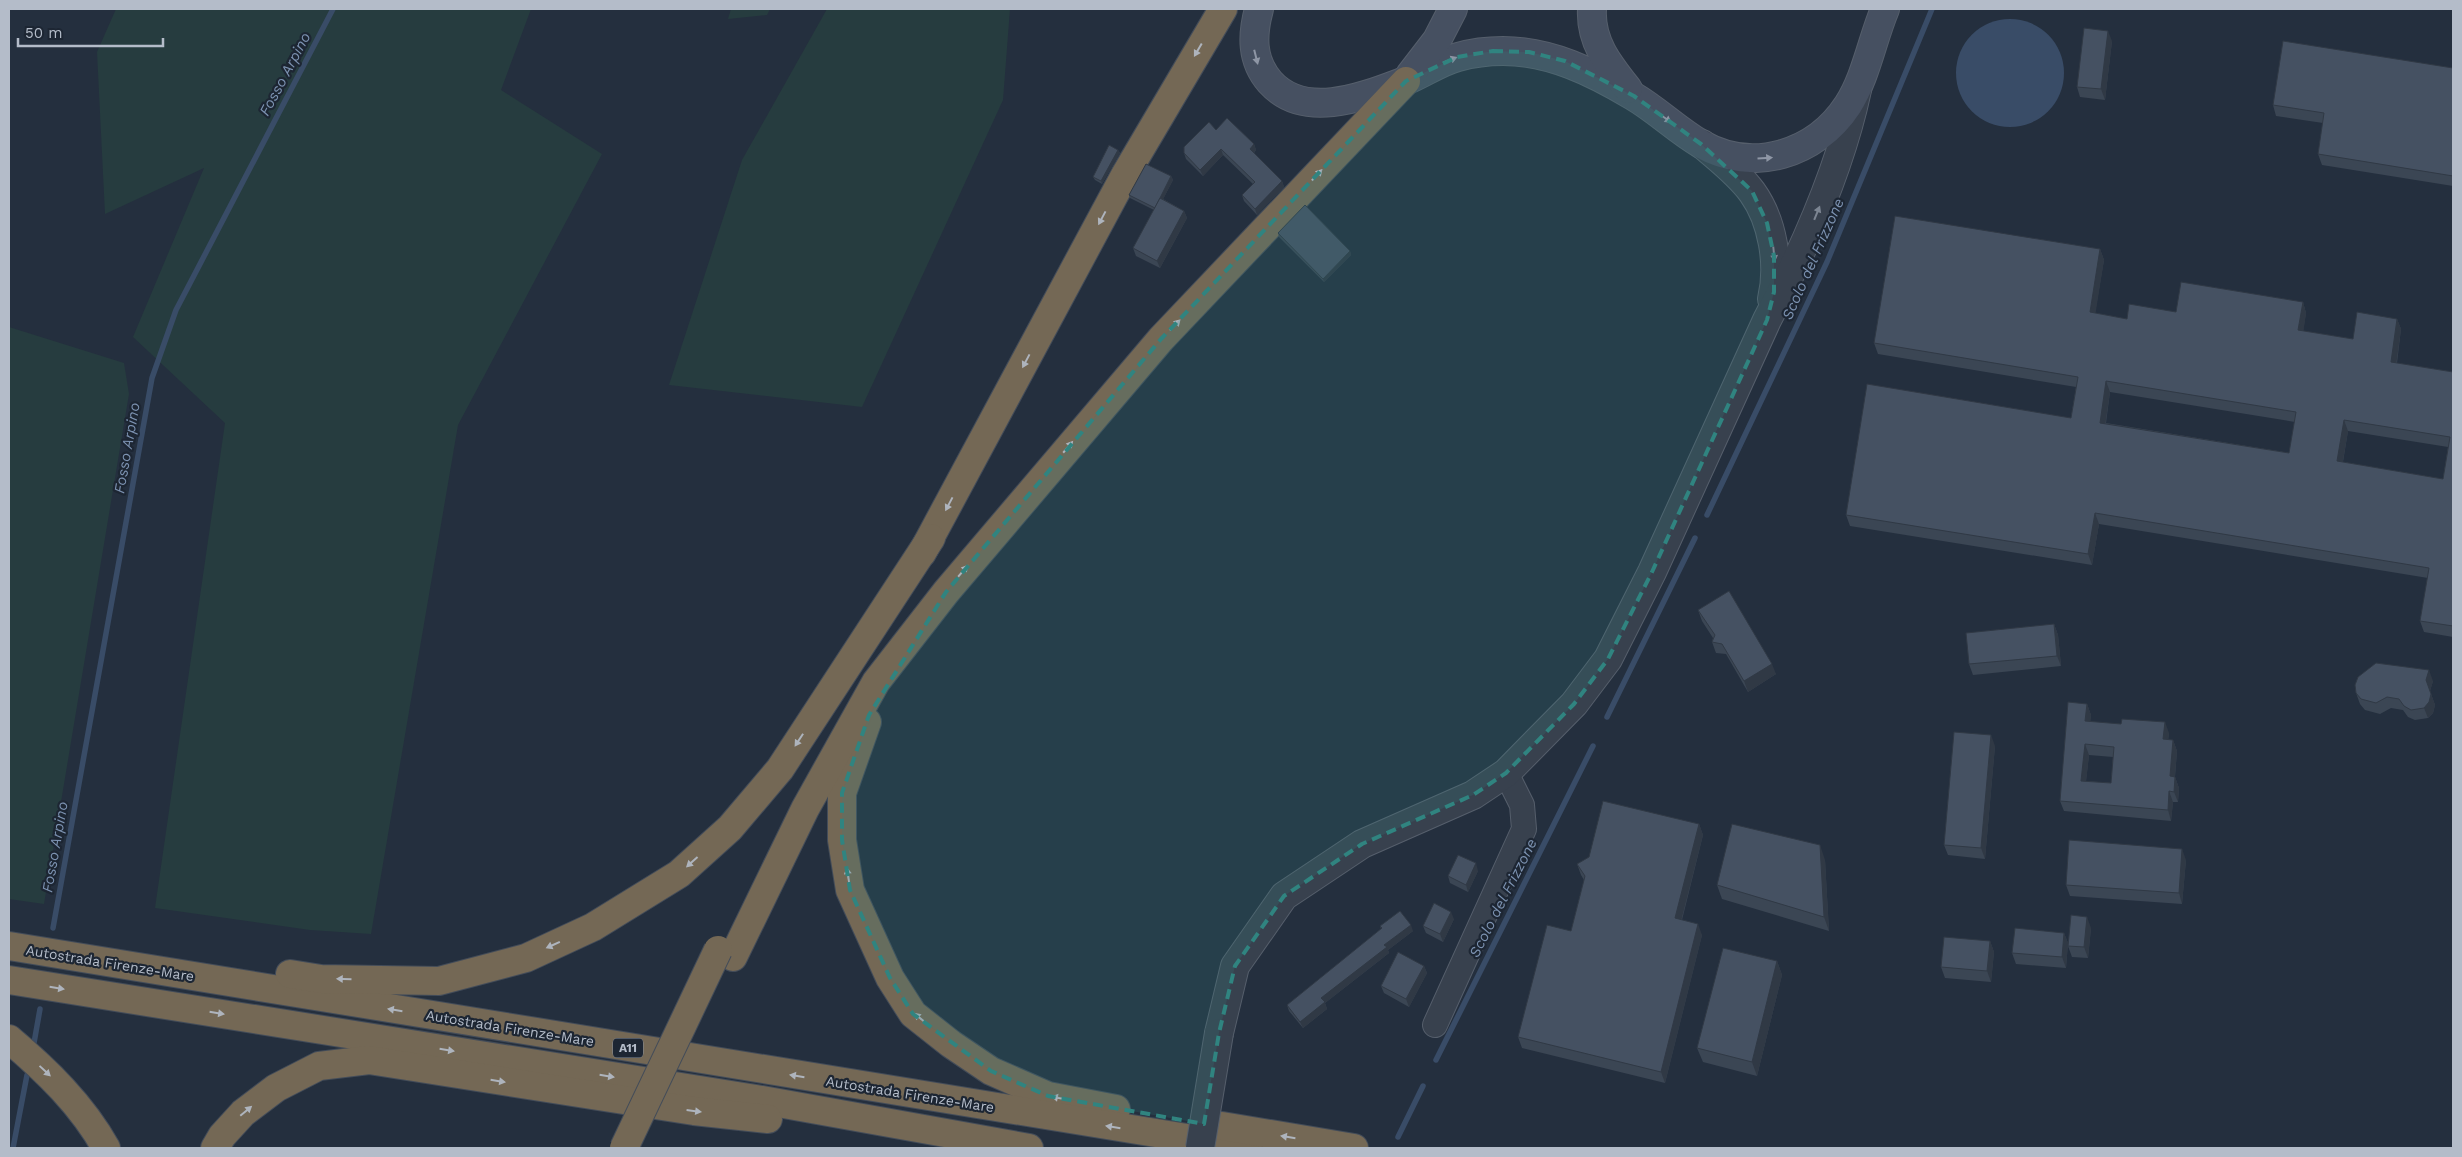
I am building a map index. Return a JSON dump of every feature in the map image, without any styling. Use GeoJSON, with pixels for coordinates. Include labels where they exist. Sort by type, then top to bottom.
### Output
{"type":"FeatureCollection","features":[{"type":"Feature","properties":{"kind":"highway"},"geometry":{"type":"LineString","coordinates":[[643,1148],[725,954],[847,687],[931,538],[1125,175],[1223,9]]}},
{"type":"Feature","properties":{"kind":"highway"},"geometry":{"type":"LineString","coordinates":[[624,1148],[725,954],[876,682],[946,592],[1161,339],[1406,80]]}},
{"type":"Feature","properties":{"kind":"highway"},"geometry":{"type":"LineString","coordinates":[[9,939],[321,978],[439,981],[526,958],[594,928],[679,874],[730,828],[780,769],[931,538]]}},
{"type":"Feature","properties":{"kind":"highway"},"geometry":{"type":"LineString","coordinates":[[946,592],[869,715],[842,793],[842,840],[850,890],[890,978],[914,1014],[951,1044],[991,1071],[1048,1096],[1150,1115],[1354,1148]]}},
{"type":"Feature","properties":{"kind":"highway","name":"Autostrada Firenze-Mare"},"geometry":{"type":"LineString","coordinates":[[9,946],[1248,1148]]}},
{"type":"Feature","properties":{"kind":"highway","name":"A11"},"geometry":{"type":"LineString","coordinates":[[9,980],[756,1099],[963,1138],[1029,1148]]}},
{"type":"Feature","properties":{"kind":"highway"},"geometry":{"type":"LineString","coordinates":[[9,1039],[46,1071],[65,1091],[106,1148]]}},
{"type":"Feature","properties":{"kind":"highway"},"geometry":{"type":"LineString","coordinates":[[215,1148],[222,1136],[242,1113],[276,1088],[319,1066],[369,1060],[694,1111],[963,1138]]}},
{"type":"Feature","properties":{"kind":"main road"},"geometry":{"type":"LineString","coordinates":[[1259,9],[1254,28],[1257,62],[1274,86],[1296,99],[1311,103],[1327,104],[1406,80],[1457,57],[1494,51],[1546,55],[1565,62],[1634,96],[1702,144],[1747,158],[1773,158],[1799,150],[1834,124],[1859,84],[1872,40],[1878,9]]}},
{"type":"Feature","properties":{"kind":"main road"},"geometry":{"type":"LineString","coordinates":[[1406,80],[1437,40],[1453,9]]}},
{"type":"Feature","properties":{"kind":"main road"},"geometry":{"type":"LineString","coordinates":[[1592,9],[1592,28],[1600,49],[1607,62],[1634,96]]}},
{"type":"Feature","properties":{"kind":"main road"},"geometry":{"type":"LineString","coordinates":[[1872,40],[1885,9]]}},
{"type":"Feature","properties":{"kind":"street"},"geometry":{"type":"LineString","coordinates":[[1200,1148],[1219,1033],[1235,966],[1284,896],[1362,844],[1473,795],[1506,773],[1574,704],[1608,659],[1652,572],[1767,320],[1788,281],[1848,131],[1859,84]]}},
{"type":"Feature","properties":{"kind":"street"},"geometry":{"type":"LineString","coordinates":[[1702,144],[1752,191],[1767,223],[1774,256],[1775,277],[1767,320]]}},
{"type":"Feature","properties":{"kind":"street"},"geometry":{"type":"LineString","coordinates":[[1435,1025],[1524,829],[1522,805],[1506,773]]}},
{"type":"Feature","properties":{"kind":"highlighted area"},"geometry":{"type":"Polygon","coordinates":[[[1493,51],[1529,52],[1565,61],[1634,96],[1701,144],[1752,191],[1767,223],[1774,256],[1774,292],[1767,320],[1652,572],[1608,659],[1574,704],[1506,773],[1473,795],[1362,844],[1284,896],[1235,966],[1219,1033],[1204,1124],[1048,1096],[991,1071],[913,1014],[890,978],[850,890],[842,840],[842,793],[869,715],[946,592],[1161,339],[1406,81],[1457,57],[1493,51]]]}},
{"type":"Feature","properties":{"kind":"green space"},"geometry":{"type":"Polygon","coordinates":[[[116,9],[531,9],[501,90],[602,154],[458,425],[371,934],[310,930],[155,908],[225,423],[133,337],[204,168],[105,214],[97,52],[116,9]]]}},
{"type":"Feature","properties":{"kind":"green space"},"geometry":{"type":"Polygon","coordinates":[[[731,9],[770,9],[767,15],[728,19],[731,9]]]}},
{"type":"Feature","properties":{"kind":"green space"},"geometry":{"type":"Polygon","coordinates":[[[827,9],[1010,9],[1003,100],[862,407],[669,385],[742,160],[827,9]]]}},
{"type":"Feature","properties":{"kind":"green space"},"geometry":{"type":"Polygon","coordinates":[[[9,327],[124,363],[129,394],[44,904],[9,899],[9,327]]]}},
{"type":"Feature","properties":{"kind":"water"},"geometry":{"type":"Polygon","coordinates":[[[2010,19],[2031,23],[2048,35],[2060,52],[2064,73],[2060,94],[2048,111],[2031,123],[2010,127],[1989,123],[1972,111],[1960,94],[1956,73],[1960,52],[1972,35],[1989,23],[2010,19]]]}},
{"type":"Feature","properties":{"kind":"building"},"geometry":{"type":"Polygon","coordinates":[[[2084,28],[2108,31],[2101,89],[2077,87],[2084,28]]]}},
{"type":"Feature","properties":{"kind":"building"},"geometry":{"type":"Polygon","coordinates":[[[2283,41],[2453,68],[2453,176],[2318,154],[2324,113],[2273,105],[2283,41]]]}},
{"type":"Feature","properties":{"kind":"building"},"geometry":{"type":"Polygon","coordinates":[[[1227,118],[1254,144],[1250,149],[1282,181],[1255,209],[1242,195],[1255,182],[1221,149],[1200,170],[1184,153],[1184,147],[1209,122],[1216,130],[1227,118]]]}},
{"type":"Feature","properties":{"kind":"building"},"geometry":{"type":"Polygon","coordinates":[[[1109,145],[1118,150],[1101,181],[1093,177],[1109,145]]]}},
{"type":"Feature","properties":{"kind":"building"},"geometry":{"type":"Polygon","coordinates":[[[1146,164],[1171,176],[1155,208],[1129,195],[1146,164]]]}},
{"type":"Feature","properties":{"kind":"building"},"geometry":{"type":"Polygon","coordinates":[[[1160,198],[1184,211],[1157,261],[1133,248],[1160,198]]]}},
{"type":"Feature","properties":{"kind":"building"},"geometry":{"type":"Polygon","coordinates":[[[1305,205],[1350,251],[1323,279],[1278,233],[1305,205]]]}},
{"type":"Feature","properties":{"kind":"building"},"geometry":{"type":"Polygon","coordinates":[[[1895,216],[2100,249],[2090,312],[2127,319],[2129,304],[2176,312],[2181,282],[2303,302],[2298,330],[2353,339],[2357,312],[2397,319],[2391,362],[2453,372],[2453,626],[2420,621],[2429,568],[2095,513],[2088,554],[1846,515],[1867,384],[2071,418],[2078,377],[1874,343],[1895,216]],[[2106,381],[2100,423],[2289,453],[2296,412],[2106,381]],[[2344,420],[2337,461],[2443,479],[2450,437],[2344,420]]]}},
{"type":"Feature","properties":{"kind":"building"},"geometry":{"type":"Polygon","coordinates":[[[1729,591],[1772,664],[1744,681],[1722,644],[1712,642],[1715,635],[1698,610],[1729,591]]]}},
{"type":"Feature","properties":{"kind":"building"},"geometry":{"type":"Polygon","coordinates":[[[2054,624],[2057,656],[1969,664],[1966,633],[2054,624]]]}},
{"type":"Feature","properties":{"kind":"building"},"geometry":{"type":"Polygon","coordinates":[[[2376,663],[2429,670],[2426,680],[2431,694],[2429,702],[2424,708],[2411,710],[2404,706],[2399,699],[2387,697],[2376,703],[2361,699],[2356,693],[2355,685],[2358,677],[2376,663]]]}},
{"type":"Feature","properties":{"kind":"building"},"geometry":{"type":"Polygon","coordinates":[[[2068,702],[2087,704],[2085,721],[2121,724],[2122,719],[2165,722],[2163,739],[2173,740],[2170,776],[2175,777],[2174,792],[2169,791],[2168,810],[2060,801],[2068,702]],[[2085,744],[2081,781],[2111,783],[2114,747],[2085,744]]]}},
{"type":"Feature","properties":{"kind":"building"},"geometry":{"type":"Polygon","coordinates":[[[1954,732],[1991,735],[1981,848],[1944,845],[1954,732]]]}},
{"type":"Feature","properties":{"kind":"building"},"geometry":{"type":"Polygon","coordinates":[[[1603,801],[1699,824],[1675,918],[1698,924],[1661,1072],[1518,1037],[1547,925],[1571,931],[1585,876],[1577,864],[1589,857],[1603,801]]]}},
{"type":"Feature","properties":{"kind":"building"},"geometry":{"type":"Polygon","coordinates":[[[1732,824],[1820,845],[1824,917],[1717,885],[1732,824]]]}},
{"type":"Feature","properties":{"kind":"building"},"geometry":{"type":"Polygon","coordinates":[[[2069,840],[2182,849],[2179,893],[2066,885],[2069,840]]]}},
{"type":"Feature","properties":{"kind":"building"},"geometry":{"type":"Polygon","coordinates":[[[1458,855],[1476,863],[1466,885],[1448,876],[1458,855]]]}},
{"type":"Feature","properties":{"kind":"building"},"geometry":{"type":"Polygon","coordinates":[[[1434,903],[1451,912],[1440,934],[1423,926],[1434,903]]]}},
{"type":"Feature","properties":{"kind":"building"},"geometry":{"type":"Polygon","coordinates":[[[1400,911],[1411,925],[1384,945],[1387,947],[1321,998],[1325,1002],[1300,1022],[1287,1005],[1382,928],[1380,926],[1400,911]]]}},
{"type":"Feature","properties":{"kind":"building"},"geometry":{"type":"Polygon","coordinates":[[[2071,915],[2087,917],[2084,947],[2068,946],[2071,915]]]}},
{"type":"Feature","properties":{"kind":"building"},"geometry":{"type":"Polygon","coordinates":[[[2015,928],[2064,933],[2062,957],[2012,953],[2015,928]]]}},
{"type":"Feature","properties":{"kind":"building"},"geometry":{"type":"Polygon","coordinates":[[[1944,937],[1990,941],[1987,971],[1941,967],[1944,937]]]}},
{"type":"Feature","properties":{"kind":"building"},"geometry":{"type":"Polygon","coordinates":[[[1723,948],[1777,961],[1752,1062],[1697,1048],[1723,948]]]}},
{"type":"Feature","properties":{"kind":"building"},"geometry":{"type":"Polygon","coordinates":[[[1398,952],[1424,966],[1406,999],[1381,986],[1398,952]]]}},
{"type":"Feature","properties":{"kind":"waterway","name":"Fosso Arpino"},"geometry":{"type":"LineString","coordinates":[[53,928],[152,378],[176,310],[333,9]]}},
{"type":"Feature","properties":{"kind":"waterway","name":"Scolo del Frizzone"},"geometry":{"type":"LineString","coordinates":[[1707,515],[1827,262],[1932,9]]}},
{"type":"Feature","properties":{"kind":"waterway","name":"Scolo del Frizzone"},"geometry":{"type":"LineString","coordinates":[[1607,717],[1695,538]]}},
{"type":"Feature","properties":{"kind":"waterway","name":"Scolo del Frizzone"},"geometry":{"type":"LineString","coordinates":[[1436,1060],[1593,746]]}},
{"type":"Feature","properties":{"kind":"waterway","name":"Fosso Arpino"},"geometry":{"type":"LineString","coordinates":[[34,1043],[40,1009]]}},
{"type":"Feature","properties":{"kind":"waterway","name":"Fosso Arpino"},"geometry":{"type":"LineString","coordinates":[[13,1148],[27,1075]]}},
{"type":"Feature","properties":{"kind":"waterway"},"geometry":{"type":"LineString","coordinates":[[1398,1137],[1423,1086]]}}]}
